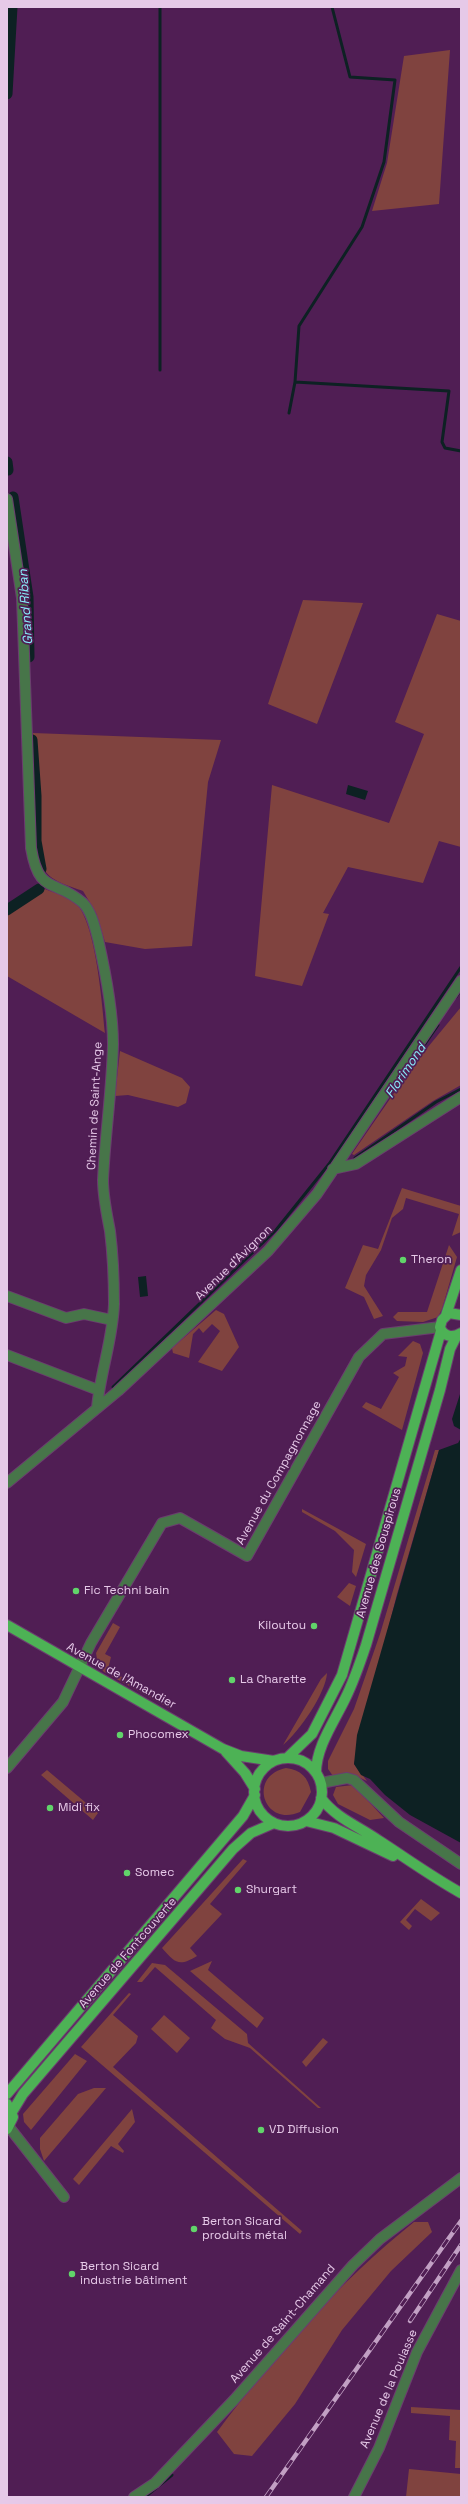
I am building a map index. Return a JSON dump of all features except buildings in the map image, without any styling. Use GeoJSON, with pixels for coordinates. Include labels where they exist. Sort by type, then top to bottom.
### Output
{"type":"FeatureCollection","features":[{"type":"Feature","properties":{"kind":"main road"},"geometry":{"type":"LineString","coordinates":[[461,1270],[446,1315],[456,1313],[461,1314]]}},
{"type":"Feature","properties":{"kind":"main road","name":"Avenue des Souspirous"},"geometry":{"type":"LineString","coordinates":[[287,1758],[312,1734],[345,1669],[446,1315]]}},
{"type":"Feature","properties":{"kind":"main road"},"geometry":{"type":"LineString","coordinates":[[441,1329],[448,1336],[459,1334]]}},
{"type":"Feature","properties":{"kind":"main road","name":"Avenue des Souspirous"},"geometry":{"type":"LineString","coordinates":[[318,1778],[316,1764],[322,1745],[356,1675],[440,1390],[450,1350],[459,1334]]}},
{"type":"Feature","properties":{"kind":"main road","name":"Avenue de l'Amandier"},"geometry":{"type":"LineString","coordinates":[[7,1625],[223,1749],[241,1756],[274,1762]]}},
{"type":"Feature","properties":{"kind":"main road","name":"Avenue de l'Amandier"},"geometry":{"type":"LineString","coordinates":[[223,1749],[245,1773],[255,1792]]}},
{"type":"Feature","properties":{"kind":"main road"},"geometry":{"type":"LineString","coordinates":[[322,1798],[313,1815],[306,1821],[289,1826],[274,1823],[260,1811],[255,1792],[260,1773],[274,1762],[287,1758],[298,1760],[308,1765],[318,1778],[322,1798],[340,1816],[377,1839],[414,1865],[461,1893]]}},
{"type":"Feature","properties":{"kind":"main road","name":"Avenue de Fontcouverte"},"geometry":{"type":"LineString","coordinates":[[7,2094],[243,1816],[255,1792]]}},
{"type":"Feature","properties":{"kind":"main road"},"geometry":{"type":"LineString","coordinates":[[306,1821],[334,1828],[414,1865]]}},
{"type":"Feature","properties":{"kind":"main road","name":"Avenue de Fontcouverte"},"geometry":{"type":"LineString","coordinates":[[10,2108],[233,1849],[251,1833],[274,1823]]}},
{"type":"Feature","properties":{"kind":"main road"},"geometry":{"type":"LineString","coordinates":[[8,2128],[10,2108]]}},
{"type":"Feature","properties":{"kind":"street","name":"Chemin de Saint-Ange"},"geometry":{"type":"LineString","coordinates":[[7,499],[22,598],[30,848],[38,876],[47,885],[68,894],[83,904],[90,913],[98,940],[108,998],[113,1043],[103,1182],[110,1238],[114,1304],[109,1347],[98,1390],[97,1408]]}},
{"type":"Feature","properties":{"kind":"street","name":"Avenue d'Avignon"},"geometry":{"type":"LineString","coordinates":[[7,1483],[161,1352],[268,1251],[317,1194],[461,981]]}},
{"type":"Feature","properties":{"kind":"street"},"geometry":{"type":"LineString","coordinates":[[333,1169],[356,1164],[461,1097]]}},
{"type":"Feature","properties":{"kind":"street"},"geometry":{"type":"LineString","coordinates":[[7,1296],[66,1318],[84,1314],[112,1320]]}},
{"type":"Feature","properties":{"kind":"street","name":"Avenue du Compagnonnage"},"geometry":{"type":"LineString","coordinates":[[80,1668],[91,1643],[162,1523],[180,1518],[248,1556],[359,1357],[383,1334],[441,1329]]}},
{"type":"Feature","properties":{"kind":"street"},"geometry":{"type":"LineString","coordinates":[[7,1355],[98,1390]]}},
{"type":"Feature","properties":{"kind":"street"},"geometry":{"type":"LineString","coordinates":[[7,1768],[63,1702],[80,1668]]}},
{"type":"Feature","properties":{"kind":"street"},"geometry":{"type":"LineString","coordinates":[[318,1778],[347,1778],[354,1780],[399,1822],[461,1864]]}},
{"type":"Feature","properties":{"kind":"street"},"geometry":{"type":"LineString","coordinates":[[8,2128],[64,2197]]}},
{"type":"Feature","properties":{"kind":"street","name":"Avenue de Saint-Chamand"},"geometry":{"type":"LineString","coordinates":[[134,2497],[155,2483],[234,2400],[353,2265],[380,2239],[461,2178]]}},
{"type":"Feature","properties":{"kind":"street","name":"Avenue de la Poulasse"},"geometry":{"type":"LineString","coordinates":[[354,2497],[379,2448],[417,2352],[461,2270]]}},
{"type":"Feature","properties":{"kind":"shaded area"},"geometry":{"type":"Polygon","coordinates":[[[450,50],[439,204],[372,211],[387,163],[404,56],[450,50]]]}},
{"type":"Feature","properties":{"kind":"shaded area"},"geometry":{"type":"Polygon","coordinates":[[[303,600],[363,603],[317,724],[268,704],[303,600]]]}},
{"type":"Feature","properties":{"kind":"shaded area"},"geometry":{"type":"Polygon","coordinates":[[[437,614],[461,621],[461,847],[439,841],[423,883],[348,867],[323,913],[329,914],[302,986],[255,976],[272,785],[389,823],[424,734],[395,722],[437,614]]]}},
{"type":"Feature","properties":{"kind":"shaded area"},"geometry":{"type":"Polygon","coordinates":[[[33,733],[221,740],[208,782],[192,946],[145,949],[105,942],[96,913],[83,891],[61,883],[51,877],[44,869],[40,857],[36,823],[33,733]]]}},
{"type":"Feature","properties":{"kind":"shaded area"},"geometry":{"type":"Polygon","coordinates":[[[348,785],[368,791],[365,800],[346,794],[348,785]]]}},
{"type":"Feature","properties":{"kind":"shaded area"},"geometry":{"type":"Polygon","coordinates":[[[45,889],[74,901],[82,911],[88,925],[97,963],[105,1033],[7,976],[7,913],[45,889]]]}},
{"type":"Feature","properties":{"kind":"shaded area"},"geometry":{"type":"Polygon","coordinates":[[[461,1007],[461,1085],[433,1101],[354,1155],[352,1154],[414,1064],[461,1007]]]}},
{"type":"Feature","properties":{"kind":"shaded area"},"geometry":{"type":"Polygon","coordinates":[[[120,1051],[182,1078],[190,1087],[186,1103],[178,1107],[128,1095],[115,1096],[120,1051]]]}},
{"type":"Feature","properties":{"kind":"shaded area"},"geometry":{"type":"Polygon","coordinates":[[[402,1188],[461,1206],[461,1232],[452,1236],[459,1214],[406,1198],[403,1209],[392,1218],[381,1250],[366,1275],[364,1286],[383,1316],[374,1319],[364,1297],[345,1288],[363,1245],[378,1249],[402,1188]]]}},
{"type":"Feature","properties":{"kind":"shaded area"},"geometry":{"type":"Polygon","coordinates":[[[449,1245],[457,1257],[442,1309],[438,1317],[423,1322],[397,1321],[393,1317],[398,1312],[427,1312],[449,1245]]]}},
{"type":"Feature","properties":{"kind":"shaded area"},"geometry":{"type":"Polygon","coordinates":[[[146,1276],[148,1296],[140,1297],[138,1277],[146,1276]]]}},
{"type":"Feature","properties":{"kind":"shaded area"},"geometry":{"type":"Polygon","coordinates":[[[216,1310],[224,1314],[239,1347],[222,1371],[198,1362],[220,1331],[212,1324],[203,1333],[199,1328],[193,1334],[189,1358],[173,1353],[172,1348],[216,1310]]]}},
{"type":"Feature","properties":{"kind":"shaded area"},"geometry":{"type":"Polygon","coordinates":[[[413,1341],[420,1344],[423,1353],[402,1430],[362,1407],[366,1402],[381,1409],[399,1377],[393,1373],[405,1366],[407,1357],[398,1356],[413,1341]]]}},
{"type":"Feature","properties":{"kind":"shaded area"},"geometry":{"type":"Polygon","coordinates":[[[461,1391],[461,1430],[454,1426],[452,1419],[461,1391]]]}},
{"type":"Feature","properties":{"kind":"shaded area"},"geometry":{"type":"Polygon","coordinates":[[[461,1438],[461,1843],[410,1815],[385,1795],[370,1779],[361,1775],[354,1764],[357,1735],[439,1450],[458,1443],[461,1438]]]}},
{"type":"Feature","properties":{"kind":"shaded area"},"geometry":{"type":"Polygon","coordinates":[[[435,1450],[439,1450],[397,1594],[354,1764],[367,1781],[349,1773],[333,1776],[328,1769],[328,1761],[354,1709],[380,1634],[435,1450]]]}},
{"type":"Feature","properties":{"kind":"shaded area"},"geometry":{"type":"Polygon","coordinates":[[[302,1509],[366,1544],[356,1577],[352,1572],[354,1550],[335,1531],[302,1512],[302,1509]]]}},
{"type":"Feature","properties":{"kind":"shaded area"},"geometry":{"type":"Polygon","coordinates":[[[349,1583],[356,1586],[350,1606],[337,1597],[349,1583]]]}},
{"type":"Feature","properties":{"kind":"shaded area"},"geometry":{"type":"Polygon","coordinates":[[[113,1623],[120,1627],[105,1654],[111,1657],[108,1669],[171,1705],[169,1708],[104,1672],[98,1665],[96,1653],[113,1623]]]}},
{"type":"Feature","properties":{"kind":"shaded area"},"geometry":{"type":"Polygon","coordinates":[[[327,1673],[322,1691],[311,1712],[283,1745],[321,1679],[327,1673]]]}},
{"type":"Feature","properties":{"kind":"shaded area"},"geometry":{"type":"Polygon","coordinates":[[[286,1768],[296,1770],[303,1775],[308,1782],[311,1792],[300,1812],[287,1815],[277,1813],[269,1807],[265,1799],[264,1790],[267,1780],[274,1773],[286,1768]]]}},
{"type":"Feature","properties":{"kind":"shaded area"},"geometry":{"type":"Polygon","coordinates":[[[47,1770],[98,1813],[93,1820],[41,1775],[47,1770]]]}},
{"type":"Feature","properties":{"kind":"shaded area"},"geometry":{"type":"Polygon","coordinates":[[[353,1785],[384,1818],[370,1820],[338,1804],[333,1795],[336,1787],[353,1785]]]}},
{"type":"Feature","properties":{"kind":"shaded area"},"geometry":{"type":"Polygon","coordinates":[[[243,1859],[247,1861],[210,1904],[222,1914],[190,1948],[197,1956],[186,1962],[178,1962],[174,1960],[162,1948],[243,1859]]]}},
{"type":"Feature","properties":{"kind":"shaded area"},"geometry":{"type":"Polygon","coordinates":[[[421,1899],[440,1913],[431,1921],[415,1909],[406,1920],[412,1926],[409,1930],[400,1922],[421,1899]]]}},
{"type":"Feature","properties":{"kind":"shaded area"},"geometry":{"type":"Polygon","coordinates":[[[212,1961],[208,1970],[264,2018],[257,2028],[190,1971],[212,1961]]]}},
{"type":"Feature","properties":{"kind":"shaded area"},"geometry":{"type":"Polygon","coordinates":[[[152,1963],[165,1965],[247,2034],[248,2043],[321,2108],[318,2108],[250,2048],[225,2039],[211,2028],[216,2020],[155,1967],[142,1982],[137,1982],[152,1963]]]}},
{"type":"Feature","properties":{"kind":"shaded area"},"geometry":{"type":"Polygon","coordinates":[[[129,1993],[131,1994],[113,2015],[138,2036],[136,2043],[113,2067],[302,2231],[300,2234],[81,2047],[129,1993]]]}},
{"type":"Feature","properties":{"kind":"shaded area"},"geometry":{"type":"Polygon","coordinates":[[[164,2015],[190,2038],[177,2053],[151,2029],[164,2015]]]}},
{"type":"Feature","properties":{"kind":"shaded area"},"geometry":{"type":"Polygon","coordinates":[[[323,2038],[328,2042],[306,2067],[302,2062],[323,2038]]]}},
{"type":"Feature","properties":{"kind":"shaded area"},"geometry":{"type":"Polygon","coordinates":[[[75,2054],[87,2061],[31,2130],[24,2122],[23,2114],[75,2054]]]}},
{"type":"Feature","properties":{"kind":"shaded area"},"geometry":{"type":"Polygon","coordinates":[[[94,2088],[106,2088],[44,2161],[40,2149],[40,2138],[78,2094],[94,2088]]]}},
{"type":"Feature","properties":{"kind":"shaded area"},"geometry":{"type":"Polygon","coordinates":[[[132,2109],[135,2122],[118,2144],[124,2151],[123,2153],[111,2146],[79,2185],[73,2179],[132,2109]]]}},
{"type":"Feature","properties":{"kind":"shaded area"},"geometry":{"type":"Polygon","coordinates":[[[414,2222],[428,2222],[432,2232],[391,2271],[342,2330],[295,2404],[252,2456],[234,2454],[217,2432],[239,2403],[285,2348],[334,2295],[386,2245],[414,2222]]]}},
{"type":"Feature","properties":{"kind":"shaded area"},"geometry":{"type":"Polygon","coordinates":[[[411,2407],[461,2410],[461,2468],[455,2468],[456,2441],[449,2440],[450,2416],[411,2413],[411,2407]]]}},
{"type":"Feature","properties":{"kind":"shaded area"},"geometry":{"type":"Polygon","coordinates":[[[409,2469],[461,2474],[461,2497],[406,2497],[409,2469]]]}},
{"type":"Feature","properties":{"kind":"waterway","name":"Grand Riban"},"geometry":{"type":"LineString","coordinates":[[7,94],[12,7]]}},
{"type":"Feature","properties":{"kind":"waterway"},"geometry":{"type":"LineString","coordinates":[[160,7],[160,370]]}},
{"type":"Feature","properties":{"kind":"waterway"},"geometry":{"type":"LineString","coordinates":[[289,413],[295,382],[299,326],[362,227],[384,162],[395,80],[350,77],[332,7]]}},
{"type":"Feature","properties":{"kind":"waterway"},"geometry":{"type":"LineString","coordinates":[[295,382],[449,391],[442,442],[445,448],[461,451]]}},
{"type":"Feature","properties":{"kind":"waterway","name":"Grand Riban"},"geometry":{"type":"LineString","coordinates":[[7,462],[8,470]]}},
{"type":"Feature","properties":{"kind":"waterway","name":"Grand Riban"},"geometry":{"type":"LineString","coordinates":[[13,497],[28,597],[29,657]]}},
{"type":"Feature","properties":{"kind":"waterway","name":"Grand Riban"},"geometry":{"type":"LineString","coordinates":[[32,740],[36,796],[36,841],[41,869]]}},
{"type":"Feature","properties":{"kind":"waterway","name":"Grand Riban"},"geometry":{"type":"LineString","coordinates":[[7,910],[39,889]]}},
{"type":"Feature","properties":{"kind":"waterway"},"geometry":{"type":"LineString","coordinates":[[113,1387],[276,1230],[329,1164],[461,967]]}},
{"type":"Feature","properties":{"kind":"waterway","name":"Florimond"},"geometry":{"type":"LineString","coordinates":[[456,997],[461,990]]}},
{"type":"Feature","properties":{"kind":"waterway","name":"Florimond"},"geometry":{"type":"LineString","coordinates":[[414,1060],[438,1025]]}},
{"type":"Feature","properties":{"kind":"waterway"},"geometry":{"type":"LineString","coordinates":[[355,1158],[436,1102],[461,1089]]}},
{"type":"Feature","properties":{"kind":"waterway"},"geometry":{"type":"LineString","coordinates":[[145,2497],[172,2475]]}},
{"type":"Feature","properties":{"kind":"railway"},"geometry":{"type":"LineString","coordinates":[[266,2497],[461,2221]]}},
{"type":"Feature","properties":{"kind":"railway"},"geometry":{"type":"LineString","coordinates":[[410,2321],[461,2245]]}},
{"type":"Feature","properties":{"kind":"place","name":"Theron"},"geometry":{"type":"Point","coordinates":[403,1260]}},
{"type":"Feature","properties":{"kind":"place","name":"Fic Techni bain"},"geometry":{"type":"Point","coordinates":[76,1591]}},
{"type":"Feature","properties":{"kind":"place","name":"Kiloutou"},"geometry":{"type":"Point","coordinates":[314,1626]}},
{"type":"Feature","properties":{"kind":"place","name":"La Charette"},"geometry":{"type":"Point","coordinates":[232,1680]}},
{"type":"Feature","properties":{"kind":"place","name":"Phocomex"},"geometry":{"type":"Point","coordinates":[120,1735]}},
{"type":"Feature","properties":{"kind":"place","name":"Midi fix"},"geometry":{"type":"Point","coordinates":[50,1808]}},
{"type":"Feature","properties":{"kind":"place","name":"Somec"},"geometry":{"type":"Point","coordinates":[127,1873]}},
{"type":"Feature","properties":{"kind":"place","name":"Shurgart"},"geometry":{"type":"Point","coordinates":[238,1890]}},
{"type":"Feature","properties":{"kind":"place","name":"VD Diffusion"},"geometry":{"type":"Point","coordinates":[261,2130]}},
{"type":"Feature","properties":{"kind":"place","name":"Berton Sicard produits métal"},"geometry":{"type":"Point","coordinates":[194,2229]}},
{"type":"Feature","properties":{"kind":"place","name":"Berton Sicard industrie bâtiment"},"geometry":{"type":"Point","coordinates":[72,2274]}}]}
